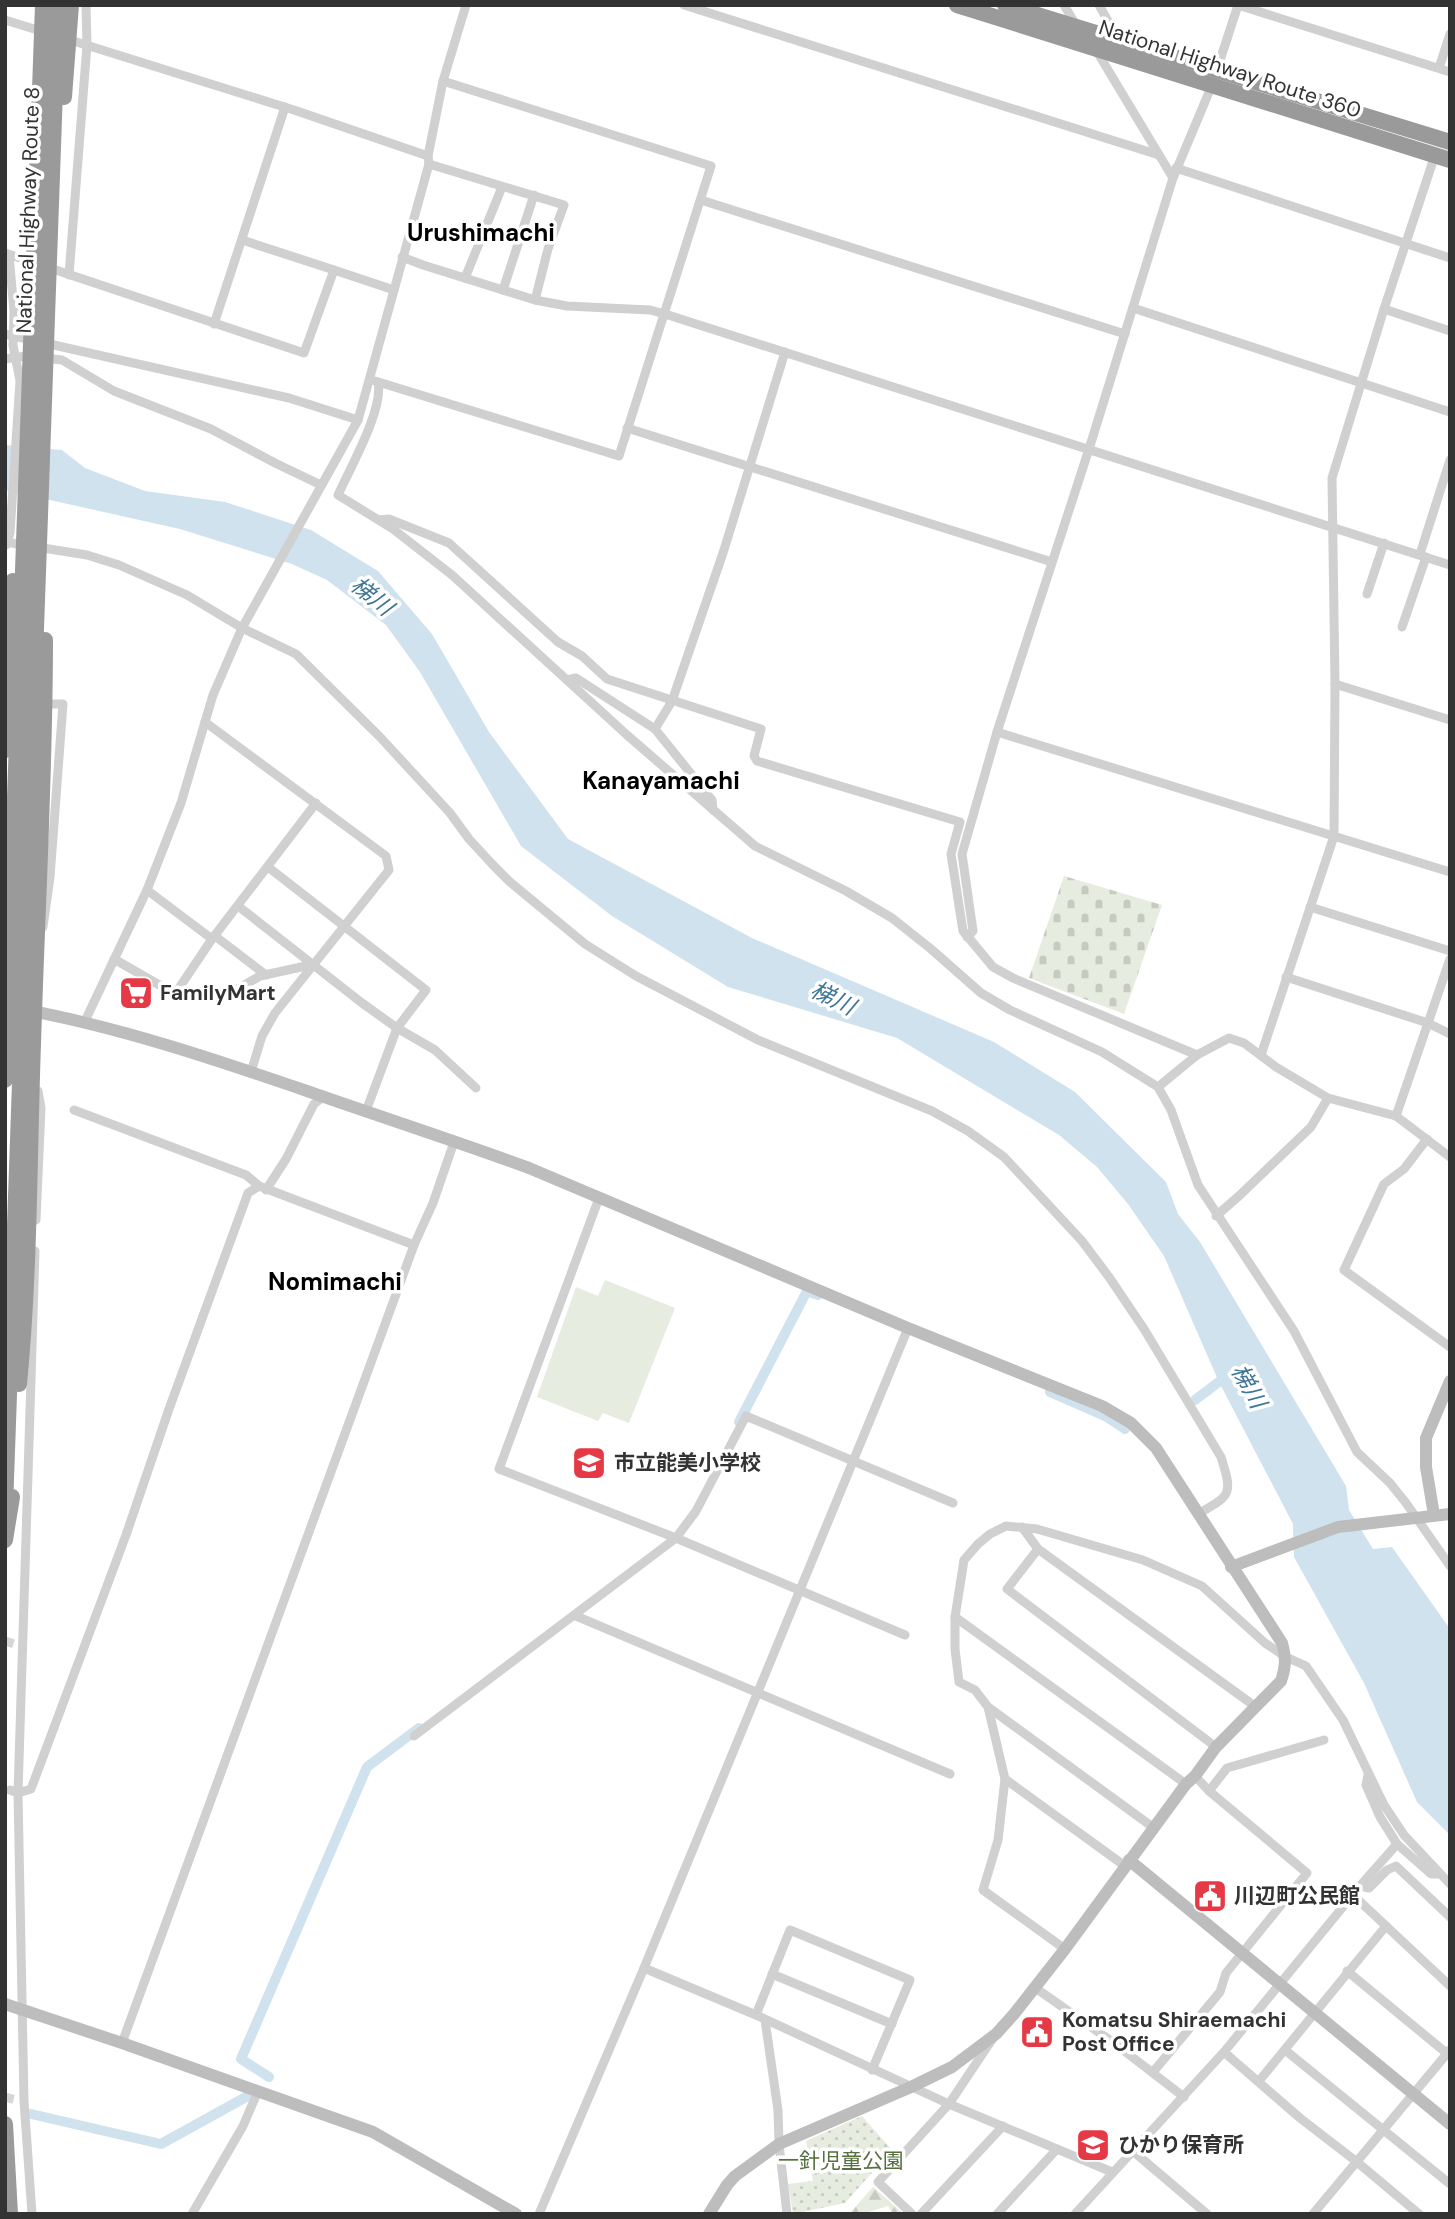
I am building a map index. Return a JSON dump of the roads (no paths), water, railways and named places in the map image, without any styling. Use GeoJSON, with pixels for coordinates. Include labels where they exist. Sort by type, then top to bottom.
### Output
{"type":"FeatureCollection","features":[{"type":"Feature","properties":{"kind":"highway","name":"National Highway Route 360"},"geometry":{"type":"LineString","coordinates":[[957,5],[1094,48],[1450,142]]}},
{"type":"Feature","properties":{"kind":"highway","name":"National Highway Route 360"},"geometry":{"type":"LineString","coordinates":[[1005,5],[1442,158]]}},
{"type":"Feature","properties":{"kind":"highway","name":"National Highway Route 8"},"geometry":{"type":"LineString","coordinates":[[12,1417],[12,1081],[17,934],[31,714],[33,511],[51,12]]}},
{"type":"Feature","properties":{"kind":"highway"},"geometry":{"type":"LineString","coordinates":[[43,183],[59,153],[51,12]]}},
{"type":"Feature","properties":{"kind":"highway"},"geometry":{"type":"LineString","coordinates":[[5,1540],[12,1506],[12,1417],[25,1311],[38,945],[31,714],[45,599],[33,511]]}},
{"type":"Feature","properties":{"kind":"highway"},"geometry":{"type":"LineString","coordinates":[[5,750],[31,714]]}},
{"type":"Feature","properties":{"kind":"highway"},"geometry":{"type":"LineString","coordinates":[[5,1508],[11,1451]]}},
{"type":"Feature","properties":{"kind":"highway"},"geometry":{"type":"LineString","coordinates":[[5,2124],[10,2214]]}},
{"type":"Feature","properties":{"kind":"street"},"geometry":{"type":"LineString","coordinates":[[69,275],[87,45],[86,5]]}},
{"type":"Feature","properties":{"kind":"street"},"geometry":{"type":"LineString","coordinates":[[85,1021],[147,890],[181,803],[212,695],[244,625],[358,421],[373,381],[402,257],[429,160],[443,81],[466,5]]}},
{"type":"Feature","properties":{"kind":"street"},"geometry":{"type":"LineString","coordinates":[[684,5],[1159,155]]}},
{"type":"Feature","properties":{"kind":"street"},"geometry":{"type":"LineString","coordinates":[[1064,5],[1077,28]]}},
{"type":"Feature","properties":{"kind":"street"},"geometry":{"type":"LineString","coordinates":[[1099,5],[1108,21]]}},
{"type":"Feature","properties":{"kind":"street"},"geometry":{"type":"LineString","coordinates":[[967,937],[973,931],[962,854],[997,732],[1173,178],[1214,79],[1238,5],[1450,72]]}},
{"type":"Feature","properties":{"kind":"street"},"geometry":{"type":"LineString","coordinates":[[5,20],[285,107],[502,187],[564,205],[548,249],[535,300]]}},
{"type":"Feature","properties":{"kind":"street"},"geometry":{"type":"LineString","coordinates":[[1439,68],[1450,34]]}},
{"type":"Feature","properties":{"kind":"street"},"geometry":{"type":"LineString","coordinates":[[1094,48],[1173,178]]}},
{"type":"Feature","properties":{"kind":"street"},"geometry":{"type":"LineString","coordinates":[[373,381],[619,456],[711,166],[443,81]]}},
{"type":"Feature","properties":{"kind":"street"},"geometry":{"type":"LineString","coordinates":[[214,324],[285,107]]}},
{"type":"Feature","properties":{"kind":"street"},"geometry":{"type":"LineString","coordinates":[[1261,1055],[1334,836],[1332,478],[1405,243],[1442,158]]}},
{"type":"Feature","properties":{"kind":"street"},"geometry":{"type":"LineString","coordinates":[[1177,168],[1450,258]]}},
{"type":"Feature","properties":{"kind":"street"},"geometry":{"type":"LineString","coordinates":[[465,278],[502,187]]}},
{"type":"Feature","properties":{"kind":"street"},"geometry":{"type":"LineString","coordinates":[[503,290],[534,195]]}},
{"type":"Feature","properties":{"kind":"street"},"geometry":{"type":"LineString","coordinates":[[701,200],[1125,334]]}},
{"type":"Feature","properties":{"kind":"street"},"geometry":{"type":"LineString","coordinates":[[242,240],[394,290]]}},
{"type":"Feature","properties":{"kind":"street"},"geometry":{"type":"LineString","coordinates":[[334,270],[304,353],[7,254],[20,402],[10,533],[5,544],[87,555],[119,565],[187,595],[296,654],[389,747],[450,813],[493,865],[585,944],[636,976],[758,1040],[932,1111],[968,1131],[1004,1157],[1082,1241],[1109,1278],[1144,1329],[1221,1457],[1228,1478],[1227,1492],[1223,1500],[1198,1514]]}},
{"type":"Feature","properties":{"kind":"street"},"geometry":{"type":"LineString","coordinates":[[402,257],[535,300],[567,306],[650,310],[665,314],[1450,565]]}},
{"type":"Feature","properties":{"kind":"street"},"geometry":{"type":"LineString","coordinates":[[1133,308],[1450,412]]}},
{"type":"Feature","properties":{"kind":"street"},"geometry":{"type":"LineString","coordinates":[[1384,309],[1450,331]]}},
{"type":"Feature","properties":{"kind":"street"},"geometry":{"type":"LineString","coordinates":[[5,334],[289,398],[358,421]]}},
{"type":"Feature","properties":{"kind":"street"},"geometry":{"type":"LineString","coordinates":[[655,729],[671,701],[723,553],[785,352]]}},
{"type":"Feature","properties":{"kind":"street"},"geometry":{"type":"LineString","coordinates":[[5,359],[26,356],[62,360],[114,391],[211,429],[319,488]]}},
{"type":"Feature","properties":{"kind":"street"},"geometry":{"type":"LineString","coordinates":[[373,381],[380,391],[375,413],[338,495],[378,520],[452,575],[755,846],[846,891],[892,918],[931,948],[981,993],[1010,1010],[1102,1052],[1158,1087],[1171,1110],[1198,1185],[1294,1331],[1357,1452],[1390,1483],[1406,1503],[1409,1517],[1450,1566]]}},
{"type":"Feature","properties":{"kind":"street"},"geometry":{"type":"LineString","coordinates":[[627,428],[1052,562]]}},
{"type":"Feature","properties":{"kind":"street"},"geometry":{"type":"LineString","coordinates":[[1402,627],[1450,460]]}},
{"type":"Feature","properties":{"kind":"street"},"geometry":{"type":"LineString","coordinates":[[378,520],[390,519],[449,543],[558,642],[582,656],[607,679],[761,729],[754,756],[757,761],[960,822],[951,854],[963,931],[993,967],[1013,978],[1197,1055]]}},
{"type":"Feature","properties":{"kind":"street"},"geometry":{"type":"LineString","coordinates":[[1367,594],[1384,543]]}},
{"type":"Feature","properties":{"kind":"street"},"geometry":{"type":"LineString","coordinates":[[567,680],[576,678],[655,729],[712,800],[713,810]]}},
{"type":"Feature","properties":{"kind":"street"},"geometry":{"type":"LineString","coordinates":[[1335,684],[1450,720]]}},
{"type":"Feature","properties":{"kind":"street"},"geometry":{"type":"LineString","coordinates":[[205,722],[386,856],[389,870],[275,1013],[262,1036],[251,1072]]}},
{"type":"Feature","properties":{"kind":"street"},"geometry":{"type":"LineString","coordinates":[[997,732],[1450,872]]}},
{"type":"Feature","properties":{"kind":"street"},"geometry":{"type":"LineString","coordinates":[[175,994],[316,803]]}},
{"type":"Feature","properties":{"kind":"street"},"geometry":{"type":"LineString","coordinates":[[268,867],[426,990],[397,1028],[366,1111]]}},
{"type":"Feature","properties":{"kind":"street"},"geometry":{"type":"LineString","coordinates":[[147,890],[266,975]]}},
{"type":"Feature","properties":{"kind":"street"},"geometry":{"type":"LineString","coordinates":[[238,906],[397,1028],[435,1050],[476,1088]]}},
{"type":"Feature","properties":{"kind":"street"},"geometry":{"type":"LineString","coordinates":[[1310,906],[1450,951]]}},
{"type":"Feature","properties":{"kind":"street"},"geometry":{"type":"LineString","coordinates":[[114,959],[175,994],[234,990],[260,976],[315,964]]}},
{"type":"Feature","properties":{"kind":"street"},"geometry":{"type":"LineString","coordinates":[[1395,1116],[1450,959]]}},
{"type":"Feature","properties":{"kind":"street"},"geometry":{"type":"LineString","coordinates":[[1286,977],[1428,1023],[1450,1034]]}},
{"type":"Feature","properties":{"kind":"street"},"geometry":{"type":"LineString","coordinates":[[5,1006],[85,1021],[142,1036],[529,1168],[908,1328],[1102,1406],[1131,1423],[1156,1448],[1282,1643],[1286,1667],[1281,1681],[1216,1747],[1190,1780],[1065,1949],[996,2034],[949,2104],[878,2182],[912,2214]]}},
{"type":"Feature","properties":{"kind":"street"},"geometry":{"type":"LineString","coordinates":[[1158,1087],[1197,1055],[1229,1038],[1244,1043],[1328,1098],[1395,1116],[1450,1157]]}},
{"type":"Feature","properties":{"kind":"street"},"geometry":{"type":"LineString","coordinates":[[32,2214],[20,2100],[21,2010],[14,1792],[41,1108],[33,1061]]}},
{"type":"Feature","properties":{"kind":"street"},"geometry":{"type":"LineString","coordinates":[[14,1792],[31,1789],[127,1535],[248,1193],[262,1188],[286,1159],[314,1104],[323,1097]]}},
{"type":"Feature","properties":{"kind":"street"},"geometry":{"type":"LineString","coordinates":[[1216,1216],[1311,1127],[1328,1098]]}},
{"type":"Feature","properties":{"kind":"street"},"geometry":{"type":"LineString","coordinates":[[74,1110],[246,1175],[262,1188],[414,1245]]}},
{"type":"Feature","properties":{"kind":"street"},"geometry":{"type":"LineString","coordinates":[[1427,1139],[1404,1169],[1384,1184],[1345,1270],[1450,1347]]}},
{"type":"Feature","properties":{"kind":"street"},"geometry":{"type":"LineString","coordinates":[[122,2043],[454,1142]]}},
{"type":"Feature","properties":{"kind":"street"},"geometry":{"type":"LineString","coordinates":[[599,1198],[499,1469],[677,1538],[905,1635]]}},
{"type":"Feature","properties":{"kind":"street"},"geometry":{"type":"LineString","coordinates":[[539,2214],[644,1968],[908,1328]]}},
{"type":"Feature","properties":{"kind":"street"},"geometry":{"type":"LineString","coordinates":[[1434,1515],[1426,1467],[1426,1438],[1450,1381]]}},
{"type":"Feature","properties":{"kind":"street"},"geometry":{"type":"LineString","coordinates":[[414,1736],[677,1538],[696,1511],[746,1416],[953,1503]]}},
{"type":"Feature","properties":{"kind":"street"},"geometry":{"type":"LineString","coordinates":[[1231,1567],[1338,1527],[1450,1514]]}},
{"type":"Feature","properties":{"kind":"street"},"geometry":{"type":"LineString","coordinates":[[1153,1828],[988,1707],[975,1690],[959,1682],[955,1617],[964,1560],[990,1534],[1006,1526],[1037,1529],[1143,1560],[1202,1586],[1265,1643],[1306,1666],[1343,1720],[1368,1774],[1404,1835],[1450,1884]]}},
{"type":"Feature","properties":{"kind":"street"},"geometry":{"type":"LineString","coordinates":[[1022,1527],[1038,1549],[1256,1707]]}},
{"type":"Feature","properties":{"kind":"street"},"geometry":{"type":"LineString","coordinates":[[1038,1549],[1007,1588],[1216,1747]]}},
{"type":"Feature","properties":{"kind":"street"},"geometry":{"type":"LineString","coordinates":[[576,1616],[950,1774]]}},
{"type":"Feature","properties":{"kind":"street"},"geometry":{"type":"LineString","coordinates":[[955,1617],[1209,1791],[1307,1873],[1226,1973],[1220,1992],[1153,2073]]}},
{"type":"Feature","properties":{"kind":"street"},"geometry":{"type":"LineString","coordinates":[[988,1707],[1005,1779],[998,1840],[983,1889],[1065,1949]]}},
{"type":"Feature","properties":{"kind":"street"},"geometry":{"type":"LineString","coordinates":[[1209,1791],[1227,1768],[1324,1740]]}},
{"type":"Feature","properties":{"kind":"street"},"geometry":{"type":"LineString","coordinates":[[1368,1774],[1366,1785],[1380,1817],[1397,1844],[1431,1874],[1440,1874]]}},
{"type":"Feature","properties":{"kind":"street"},"geometry":{"type":"LineString","coordinates":[[1005,1779],[1127,1863],[1242,1952],[1450,2124]]}},
{"type":"Feature","properties":{"kind":"street"},"geometry":{"type":"LineString","coordinates":[[1075,2214],[1224,2052],[1397,1844]]}},
{"type":"Feature","properties":{"kind":"street"},"geometry":{"type":"LineString","coordinates":[[1360,1886],[1369,1888],[1387,1870],[1396,1866],[1450,1917]]}},
{"type":"Feature","properties":{"kind":"street"},"geometry":{"type":"LineString","coordinates":[[1353,1895],[1450,1986]]}},
{"type":"Feature","properties":{"kind":"street"},"geometry":{"type":"LineString","coordinates":[[1259,2081],[1386,1926]]}},
{"type":"Feature","properties":{"kind":"street"},"geometry":{"type":"LineString","coordinates":[[787,2214],[778,2110],[761,2017],[772,1974],[790,1930],[910,1980],[872,2070]]}},
{"type":"Feature","properties":{"kind":"street"},"geometry":{"type":"LineString","coordinates":[[644,1968],[761,2017],[949,2104],[1112,2172]]}},
{"type":"Feature","properties":{"kind":"street"},"geometry":{"type":"LineString","coordinates":[[1314,2214],[1449,2053],[1347,1971]]}},
{"type":"Feature","properties":{"kind":"street"},"geometry":{"type":"LineString","coordinates":[[772,1974],[892,2024]]}},
{"type":"Feature","properties":{"kind":"street"},"geometry":{"type":"LineString","coordinates":[[1034,1987],[1184,2097]]}},
{"type":"Feature","properties":{"kind":"street"},"geometry":{"type":"LineString","coordinates":[[5,2004],[373,2132],[516,2214]]}},
{"type":"Feature","properties":{"kind":"street"},"geometry":{"type":"LineString","coordinates":[[709,2214],[735,2176],[779,2144],[951,2067],[996,2034]]}},
{"type":"Feature","properties":{"kind":"street"},"geometry":{"type":"LineString","coordinates":[[1285,2050],[1450,2184]]}},
{"type":"Feature","properties":{"kind":"street"},"geometry":{"type":"LineString","coordinates":[[1224,2052],[1300,2118],[1419,2214]]}},
{"type":"Feature","properties":{"kind":"street"},"geometry":{"type":"LineString","coordinates":[[191,2214],[243,2126],[258,2091]]}},
{"type":"Feature","properties":{"kind":"street"},"geometry":{"type":"LineString","coordinates":[[920,2214],[1003,2126]]}},
{"type":"Feature","properties":{"kind":"street"},"geometry":{"type":"LineString","coordinates":[[997,2214],[1057,2149]]}},
{"type":"Feature","properties":{"kind":"street"},"geometry":{"type":"LineString","coordinates":[[1134,2152],[1208,2214]]}},
{"type":"Feature","properties":{"kind":"water","name":"梯川"},"geometry":{"type":"Polygon","coordinates":[[[5,445],[62,450],[85,468],[145,491],[225,502],[311,530],[378,571],[432,634],[489,732],[568,839],[752,938],[994,1042],[1075,1092],[1166,1182],[1178,1214],[1200,1242],[1346,1486],[1349,1510],[1373,1549],[1392,1547],[1450,1629],[1450,1835],[1417,1802],[1364,1683],[1294,1557],[1293,1524],[1219,1382],[1164,1256],[1128,1204],[1097,1167],[1059,1135],[897,1038],[728,987],[612,916],[521,846],[420,672],[386,625],[327,580],[292,564],[180,529],[5,490],[5,445]]]}},
{"type":"Feature","properties":{"kind":"waterway"},"geometry":{"type":"LineString","coordinates":[[739,1422],[807,1291],[818,1295]]}},
{"type":"Feature","properties":{"kind":"waterway","name":"梯川"},"geometry":{"type":"LineString","coordinates":[[1195,1400],[1228,1375]]}},
{"type":"Feature","properties":{"kind":"waterway"},"geometry":{"type":"LineString","coordinates":[[1050,1392],[1107,1417],[1125,1429]]}},
{"type":"Feature","properties":{"kind":"waterway"},"geometry":{"type":"LineString","coordinates":[[269,2077],[241,2059],[367,1767],[419,1728]]}},
{"type":"Feature","properties":{"kind":"waterway"},"geometry":{"type":"LineString","coordinates":[[31,2114],[161,2144],[246,2097]]}},
{"type":"Feature","properties":{"kind":"tunnel"},"geometry":{"type":"LineString","coordinates":[[5,1641],[14,1644]]}},
{"type":"Feature","properties":{"kind":"tunnel"},"geometry":{"type":"LineString","coordinates":[[5,2097],[16,2100]]}},
{"type":"Feature","properties":{"kind":"place","name":"FamilyMart"},"geometry":{"type":"Point","coordinates":[136,993]}},
{"type":"Feature","properties":{"kind":"place","name":"市立能美小学校"},"geometry":{"type":"Point","coordinates":[589,1463]}},
{"type":"Feature","properties":{"kind":"place","name":"川辺町公民館"},"geometry":{"type":"Point","coordinates":[1210,1896]}},
{"type":"Feature","properties":{"kind":"place","name":"Komatsu Shiraemachi Post Office"},"geometry":{"type":"Point","coordinates":[1037,2032]}},
{"type":"Feature","properties":{"kind":"place","name":"ひかり保育所"},"geometry":{"type":"Point","coordinates":[1093,2145]}},
{"type":"Feature","properties":{"kind":"district","name":"Urushimachi"},"geometry":{"type":"Point","coordinates":[481,233]}},
{"type":"Feature","properties":{"kind":"district","name":"Kanayamachi"},"geometry":{"type":"Point","coordinates":[661,781]}},
{"type":"Feature","properties":{"kind":"district","name":"Nomimachi"},"geometry":{"type":"Point","coordinates":[335,1282]}},
{"type":"Feature","properties":{"kind":"park label","name":"一針児童公園"},"geometry":{"type":"Point","coordinates":[841,2161]}}]}
